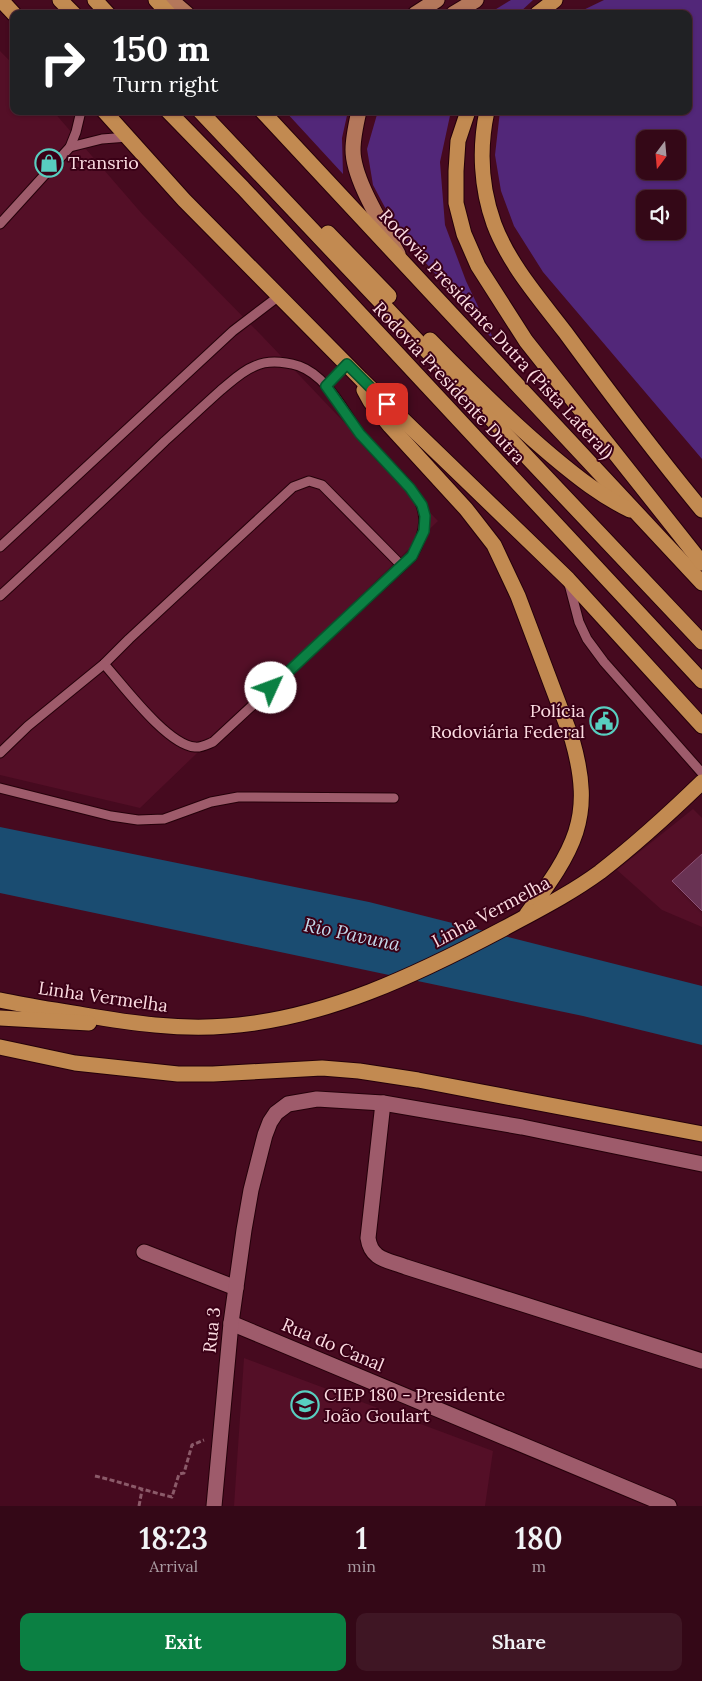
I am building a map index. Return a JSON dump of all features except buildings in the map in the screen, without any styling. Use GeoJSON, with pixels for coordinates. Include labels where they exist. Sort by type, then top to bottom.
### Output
{"type":"FeatureCollection","features":[{"type":"Feature","properties":{"kind":"highway"},"geometry":{"type":"LineString","coordinates":[[1,0],[10,10]]}},
{"type":"Feature","properties":{"kind":"highway"},"geometry":{"type":"LineString","coordinates":[[60,0],[70,10]]}},
{"type":"Feature","properties":{"kind":"highway"},"geometry":{"type":"LineString","coordinates":[[95,0],[104,10]]}},
{"type":"Feature","properties":{"kind":"highway"},"geometry":{"type":"LineString","coordinates":[[156,0],[165,10]]}},
{"type":"Feature","properties":{"kind":"highway"},"geometry":{"type":"LineString","coordinates":[[542,10],[555,0]]}},
{"type":"Feature","properties":{"kind":"highway"},"geometry":{"type":"LineString","coordinates":[[108,115],[184,200],[361,379],[568,579],[702,726]]}},
{"type":"Feature","properties":{"kind":"highway","name":"Rodovia Presidente Dutra"},"geometry":{"type":"LineString","coordinates":[[172,115],[243,188],[702,681]]}},
{"type":"Feature","properties":{"kind":"highway","name":"Rodovia Presidente Dutra"},"geometry":{"type":"LineString","coordinates":[[204,115],[702,642]]}},
{"type":"Feature","properties":{"kind":"highway","name":"Rodovia Presidente Dutra (Pista Lateral)"},"geometry":{"type":"LineString","coordinates":[[266,115],[702,583]]}},
{"type":"Feature","properties":{"kind":"highway"},"geometry":{"type":"LineString","coordinates":[[467,115],[458,141],[456,202],[464,234],[478,266],[526,341],[702,563]]}},
{"type":"Feature","properties":{"kind":"highway"},"geometry":{"type":"LineString","coordinates":[[487,115],[483,130],[482,164],[486,198],[494,224],[509,254],[594,371],[702,510]]}},
{"type":"Feature","properties":{"kind":"highway"},"geometry":{"type":"LineString","coordinates":[[261,176],[312,216],[509,420],[580,479],[608,499],[638,514]]}},
{"type":"Feature","properties":{"kind":"highway"},"geometry":{"type":"LineString","coordinates":[[361,379],[363,389],[370,400],[483,529],[494,545],[518,596],[572,738],[582,782],[580,821],[574,839],[552,879],[525,917]]}},
{"type":"Feature","properties":{"kind":"highway","name":"Linha Vermelha"},"geometry":{"type":"LineString","coordinates":[[0,1000],[118,1020],[189,1028],[254,1023],[314,1010],[356,997],[425,968],[554,902],[599,872],[632,846],[702,782]]}},
{"type":"Feature","properties":{"kind":"highway"},"geometry":{"type":"LineString","coordinates":[[0,1018],[86,1023],[118,1020]]}},
{"type":"Feature","properties":{"kind":"highway"},"geometry":{"type":"LineString","coordinates":[[0,1047],[75,1063],[178,1074],[322,1068],[359,1071],[418,1080],[702,1134]]}},
{"type":"Feature","properties":{"kind":"main road"},"geometry":{"type":"LineString","coordinates":[[171,0],[182,10]]}},
{"type":"Feature","properties":{"kind":"main road"},"geometry":{"type":"LineString","coordinates":[[421,10],[437,0]]}},
{"type":"Feature","properties":{"kind":"main road"},"geometry":{"type":"LineString","coordinates":[[460,10],[476,0]]}},
{"type":"Feature","properties":{"kind":"main road"},"geometry":{"type":"LineString","coordinates":[[358,115],[353,151],[355,166],[361,182],[402,262]]}},
{"type":"Feature","properties":{"kind":"street","name":"Rua 3"},"geometry":{"type":"LineString","coordinates":[[214,1506],[231,1323],[245,1222],[259,1159],[270,1122],[276,1113],[288,1104],[318,1099],[383,1103],[522,1127],[702,1164]]}},
{"type":"Feature","properties":{"kind":"street"},"geometry":{"type":"LineString","coordinates":[[383,1103],[368,1238],[372,1253],[406,1267],[702,1361]]}},
{"type":"Feature","properties":{"kind":"street"},"geometry":{"type":"LineString","coordinates":[[144,1252],[236,1288]]}},
{"type":"Feature","properties":{"kind":"street","name":"Rua do Canal"},"geometry":{"type":"LineString","coordinates":[[231,1323],[669,1506]]}},
{"type":"Feature","properties":{"kind":"lane"},"geometry":{"type":"LineString","coordinates":[[0,224],[70,147],[80,115]]}},
{"type":"Feature","properties":{"kind":"lane"},"geometry":{"type":"LineString","coordinates":[[70,147],[102,139],[128,137]]}},
{"type":"Feature","properties":{"kind":"lane"},"geometry":{"type":"LineString","coordinates":[[0,547],[233,331],[279,296]]}},
{"type":"Feature","properties":{"kind":"lane"},"geometry":{"type":"LineString","coordinates":[[0,596],[194,414],[243,372],[270,362],[300,367],[314,374],[326,386],[360,434],[410,488],[422,505],[425,516],[424,531],[412,556],[213,742],[205,746],[195,747],[184,744],[164,732],[104,664]]}},
{"type":"Feature","properties":{"kind":"lane"},"geometry":{"type":"LineString","coordinates":[[326,386],[347,364]]}},
{"type":"Feature","properties":{"kind":"lane"},"geometry":{"type":"LineString","coordinates":[[0,753],[28,726],[104,664],[129,638],[293,488],[309,481],[322,485],[402,566]]}},
{"type":"Feature","properties":{"kind":"lane"},"geometry":{"type":"LineString","coordinates":[[568,579],[579,622],[587,638],[604,662],[702,773]]}},
{"type":"Feature","properties":{"kind":"lane"},"geometry":{"type":"LineString","coordinates":[[0,788],[111,816],[138,820],[164,819],[211,802],[238,797],[394,798]]}},
{"type":"Feature","properties":{"kind":"path"},"geometry":{"type":"LineString","coordinates":[[95,1476],[172,1497],[179,1474],[184,1474],[192,1445],[221,1433]]}},
{"type":"Feature","properties":{"kind":"path"},"geometry":{"type":"LineString","coordinates":[[139,1506],[142,1490]]}},
{"type":"Feature","properties":{"kind":"shaded area"},"geometry":{"type":"Polygon","coordinates":[[[511,0],[533,0],[522,10],[495,10],[511,0]]]}},
{"type":"Feature","properties":{"kind":"shaded area"},"geometry":{"type":"Polygon","coordinates":[[[604,0],[702,0],[702,459],[543,272],[514,226],[501,191],[495,155],[500,115],[692,115],[692,10],[583,10],[604,0]]]}},
{"type":"Feature","properties":{"kind":"shaded area"},"geometry":{"type":"Polygon","coordinates":[[[0,51],[10,61],[10,115],[56,115],[143,215],[262,336],[438,521],[140,808],[0,775],[0,51]]]}},
{"type":"Feature","properties":{"kind":"shaded area"},"geometry":{"type":"Polygon","coordinates":[[[289,115],[347,115],[342,138],[343,174],[289,115]]]}},
{"type":"Feature","properties":{"kind":"shaded area"},"geometry":{"type":"Polygon","coordinates":[[[377,115],[450,115],[440,162],[445,225],[466,281],[495,342],[397,230],[373,185],[367,149],[377,115]]]}},
{"type":"Feature","properties":{"kind":"shaded area"},"geometry":{"type":"Polygon","coordinates":[[[693,809],[702,818],[702,927],[662,910],[617,870],[693,809]]]}},
{"type":"Feature","properties":{"kind":"shaded area","name":"CIEP 180 - Presidente João Goulart"},"geometry":{"type":"Polygon","coordinates":[[[244,1358],[493,1451],[485,1506],[234,1506],[244,1358]]]}},
{"type":"Feature","properties":{"kind":"water","name":"Rio Pavuna"},"geometry":{"type":"Polygon","coordinates":[[[0,827],[369,902],[702,986],[702,1045],[583,1016],[0,893],[0,827]]]}},
{"type":"Feature","properties":{"kind":"place","name":"Transrio"},"geometry":{"type":"Point","coordinates":[49,163]}},
{"type":"Feature","properties":{"kind":"place","name":"Polícia Rodoviária Federal"},"geometry":{"type":"Point","coordinates":[604,721]}},
{"type":"Feature","properties":{"kind":"place","name":"CIEP 180 - Presidente João Goulart"},"geometry":{"type":"Point","coordinates":[305,1405]}},
{"type":"Feature","properties":{"kind":"route"},"geometry":{"type":"LineString","coordinates":[[271,688],[412,556],[419,544],[424,531],[425,516],[422,505],[410,488],[360,434],[326,386],[347,364],[387,404]]}}]}
